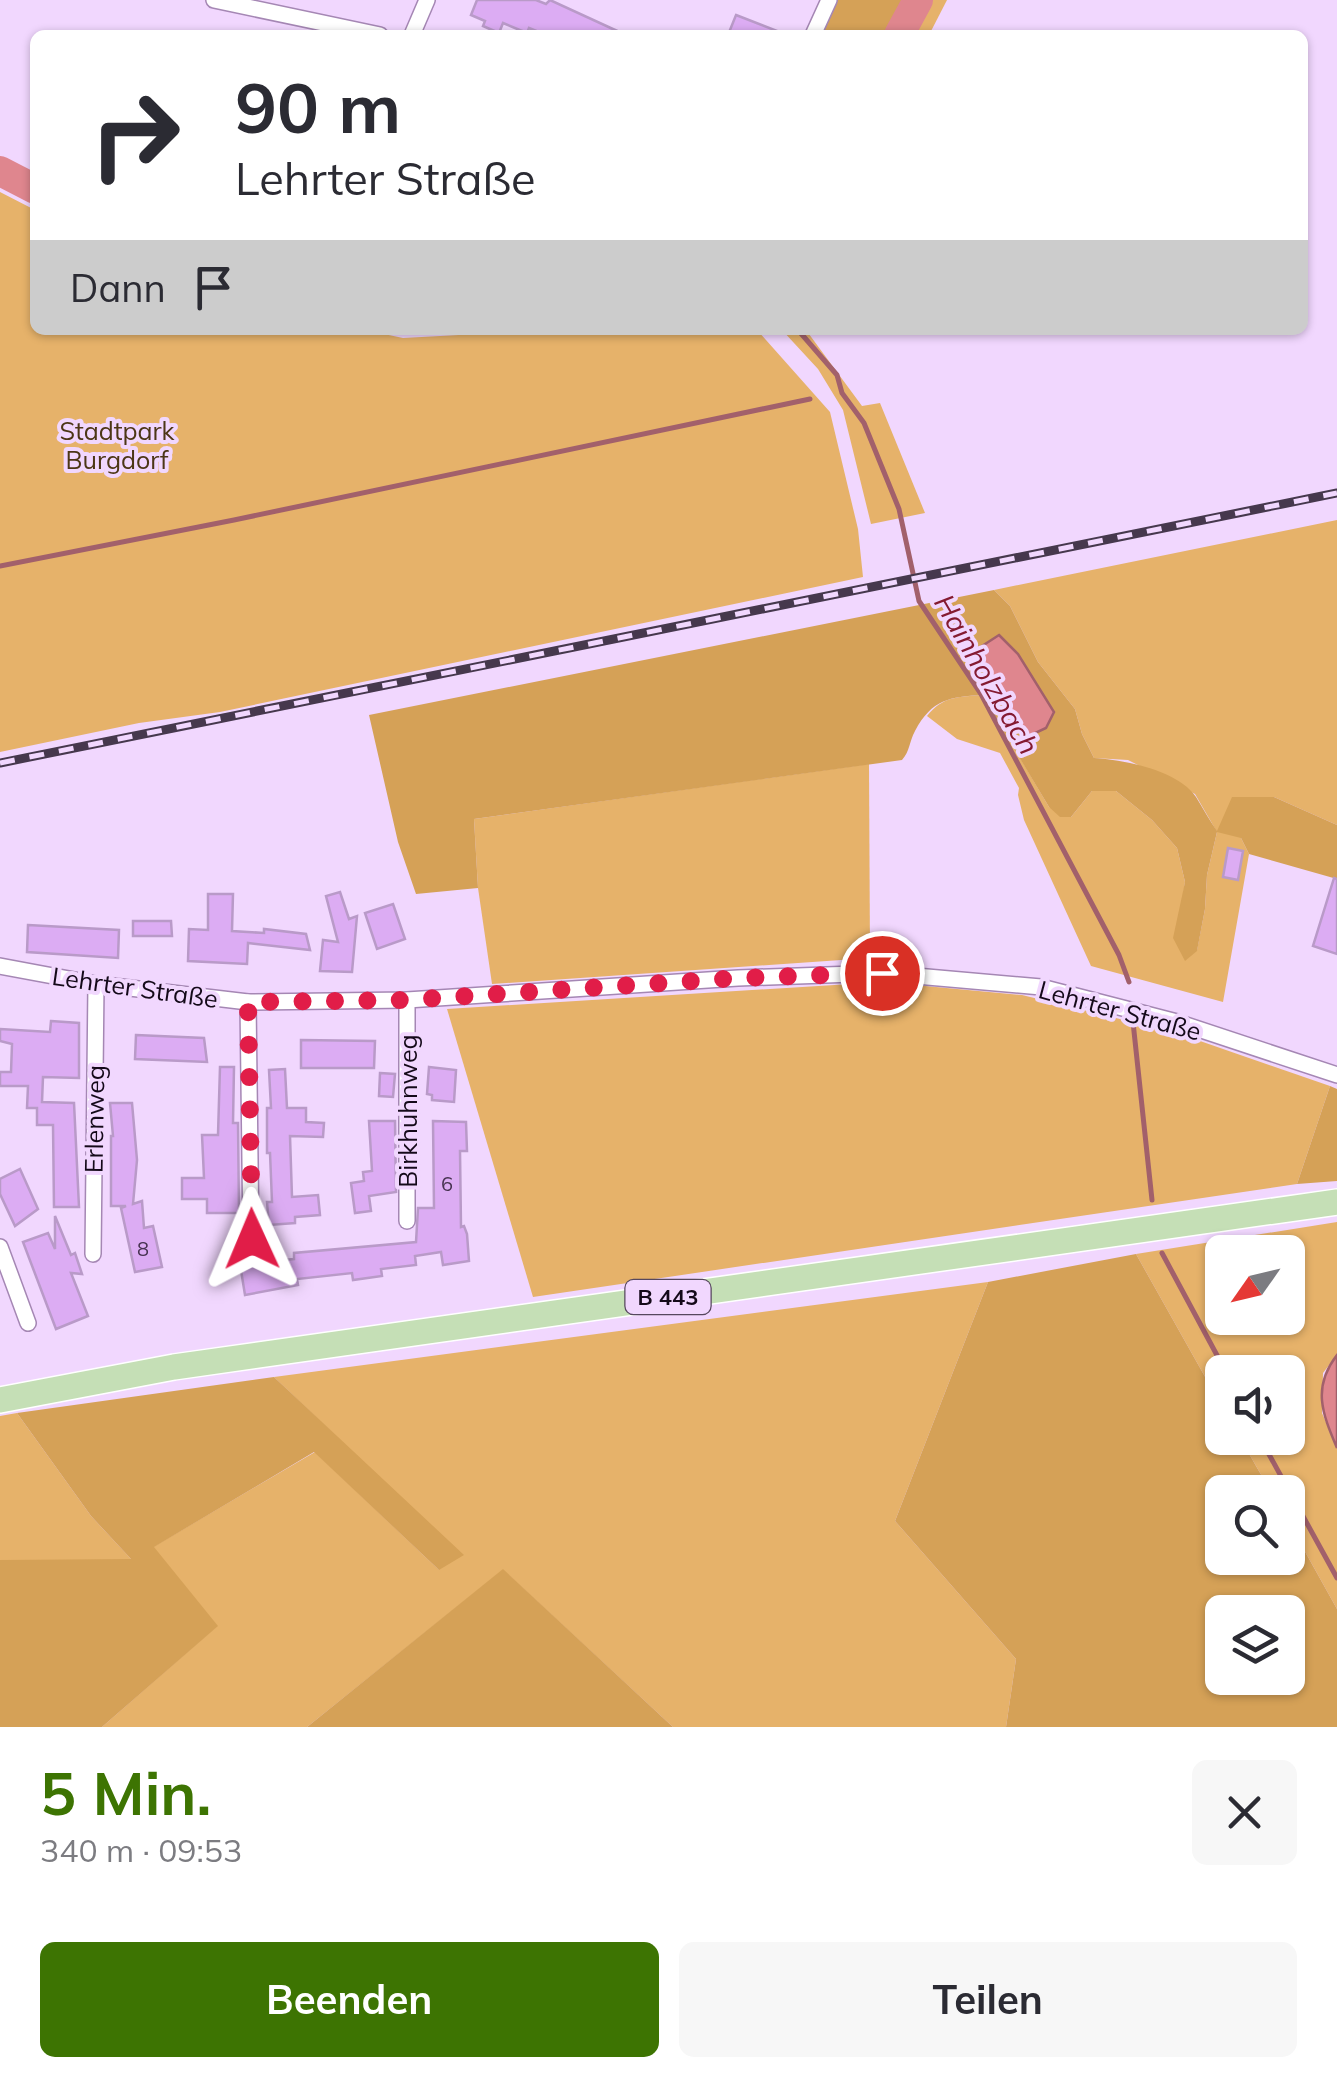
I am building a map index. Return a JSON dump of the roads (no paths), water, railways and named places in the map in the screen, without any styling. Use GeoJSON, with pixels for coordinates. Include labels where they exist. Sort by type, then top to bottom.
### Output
{"type":"FeatureCollection","features":[{"type":"Feature","properties":{"kind":"main road","name":"B 443"},"geometry":{"type":"LineString","coordinates":[[0,1400],[174,1367],[1337,1202]]}},
{"type":"Feature","properties":{"kind":"street"},"geometry":{"type":"LineString","coordinates":[[214,0],[356,30]]}},
{"type":"Feature","properties":{"kind":"street"},"geometry":{"type":"LineString","coordinates":[[414,30],[427,0]]}},
{"type":"Feature","properties":{"kind":"street"},"geometry":{"type":"LineString","coordinates":[[815,30],[829,0]]}},
{"type":"Feature","properties":{"kind":"street","name":"Lehrter Straße"},"geometry":{"type":"LineString","coordinates":[[0,966],[96,984],[248,1002],[407,1000],[738,978],[882,973],[1041,987],[1176,1022],[1337,1075]]}},
{"type":"Feature","properties":{"kind":"street","name":"Erlenweg"},"geometry":{"type":"LineString","coordinates":[[92,1254],[96,984]]}},
{"type":"Feature","properties":{"kind":"street","name":"Birkhuhnweg"},"geometry":{"type":"LineString","coordinates":[[407,1000],[407,1221]]}},
{"type":"Feature","properties":{"kind":"street"},"geometry":{"type":"LineString","coordinates":[[248,1002],[252,1239]]}},
{"type":"Feature","properties":{"kind":"street"},"geometry":{"type":"LineString","coordinates":[[0,1247],[28,1323]]}},
{"type":"Feature","properties":{"kind":"waterway"},"geometry":{"type":"LineString","coordinates":[[902,30],[918,0]]}},
{"type":"Feature","properties":{"kind":"waterway"},"geometry":{"type":"LineString","coordinates":[[0,171],[30,186]]}},
{"type":"Feature","properties":{"kind":"waterway","name":"Hainholzbach"},"geometry":{"type":"LineString","coordinates":[[802,335],[837,375],[842,393],[864,423],[899,509],[919,601],[981,694],[1119,955],[1129,982]]}},
{"type":"Feature","properties":{"kind":"waterway"},"geometry":{"type":"LineString","coordinates":[[0,566],[810,399]]}},
{"type":"Feature","properties":{"kind":"waterway","name":"Hainholzbach"},"geometry":{"type":"LineString","coordinates":[[1133,1022],[1152,1200]]}},
{"type":"Feature","properties":{"kind":"waterway","name":"Hainholzbach"},"geometry":{"type":"LineString","coordinates":[[1162,1253],[1217,1355]]}},
{"type":"Feature","properties":{"kind":"waterway","name":"Hainholzbach"},"geometry":{"type":"LineString","coordinates":[[1269,1455],[1337,1578]]}},
{"type":"Feature","properties":{"kind":"railway"},"geometry":{"type":"LineString","coordinates":[[0,763],[1337,493]]}},
{"type":"Feature","properties":{"kind":"park label","name":"Stadtpark Burgdorf"},"geometry":{"type":"Point","coordinates":[117,444]}}]}
